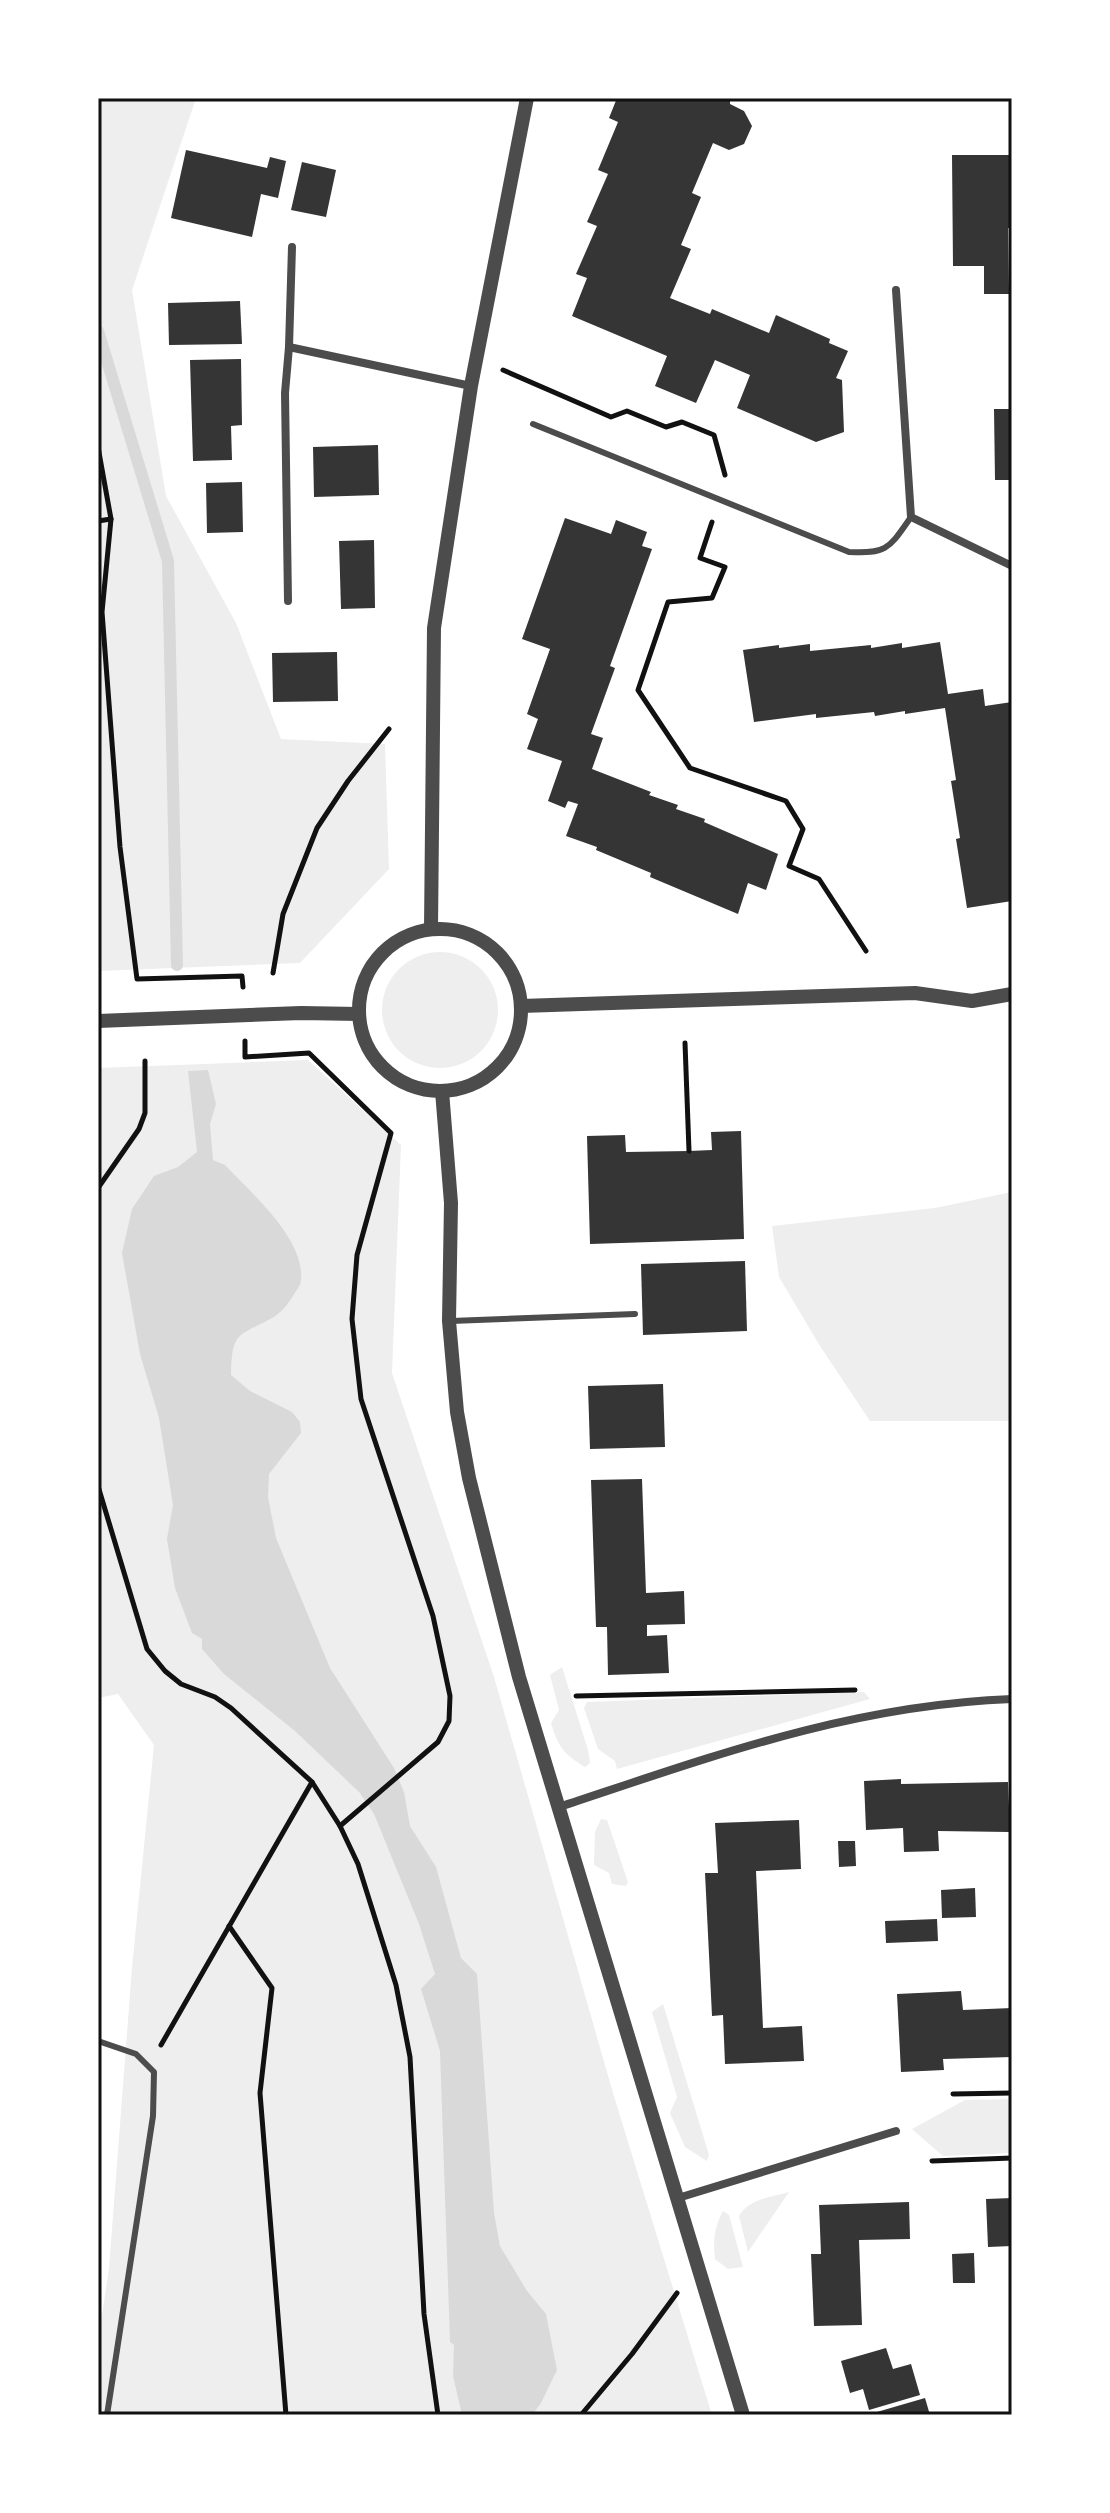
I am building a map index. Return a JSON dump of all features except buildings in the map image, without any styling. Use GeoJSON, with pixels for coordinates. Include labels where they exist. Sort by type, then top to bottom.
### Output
{"type":"FeatureCollection","features":[{"type":"Feature","properties":{"kind":"street"},"geometry":{"type":"LineString","coordinates":[[431,929],[434,628],[471,386],[527,98]]}},
{"type":"Feature","properties":{"kind":"street"},"geometry":{"type":"LineString","coordinates":[[288,601],[285,393],[292,247]]}},
{"type":"Feature","properties":{"kind":"street"},"geometry":{"type":"LineString","coordinates":[[896,290],[911,517],[1012,566]]}},
{"type":"Feature","properties":{"kind":"street"},"geometry":{"type":"LineString","coordinates":[[289,347],[471,386]]}},
{"type":"Feature","properties":{"kind":"street"},"geometry":{"type":"LineString","coordinates":[[431,929],[457,930],[482,940],[502,957],[515,980],[521,1006],[519,1027],[512,1047],[500,1065],[473,1083],[442,1091],[418,1088],[395,1077],[376,1061],[364,1039],[359,1014],[361,990],[371,967],[387,948],[407,935],[431,929]]}},
{"type":"Feature","properties":{"kind":"street"},"geometry":{"type":"LineString","coordinates":[[521,1006],[891,993],[972,1001],[1012,994]]}},
{"type":"Feature","properties":{"kind":"street"},"geometry":{"type":"LineString","coordinates":[[98,1021],[301,1013],[359,1014]]}},
{"type":"Feature","properties":{"kind":"street"},"geometry":{"type":"LineString","coordinates":[[442,1091],[451,1203],[449,1321],[457,1412],[472,1492],[519,1677],[743,2415]]}},
{"type":"Feature","properties":{"kind":"street"},"geometry":{"type":"LineString","coordinates":[[559,1807],[755,1742],[856,1717],[961,1701],[1012,1699]]}},
{"type":"Feature","properties":{"kind":"street"},"geometry":{"type":"LineString","coordinates":[[678,2198],[896,2131]]}},
{"type":"Feature","properties":{"kind":"lane"},"geometry":{"type":"LineString","coordinates":[[533,424],[849,552],[878,553],[893,542],[911,517]]}},
{"type":"Feature","properties":{"kind":"lane"},"geometry":{"type":"LineString","coordinates":[[449,1321],[635,1314]]}},
{"type":"Feature","properties":{"kind":"lane"},"geometry":{"type":"LineString","coordinates":[[98,2041],[136,2054],[154,2072],[153,2116],[107,2415]]}},
{"type":"Feature","properties":{"kind":"path"},"geometry":{"type":"LineString","coordinates":[[476,359],[611,417],[627,411],[666,427],[682,422],[714,435],[727,481],[700,558],[725,567],[712,598],[668,602],[638,690],[690,768],[786,801],[803,829],[789,866],[819,879],[866,951]]}},
{"type":"Feature","properties":{"kind":"path"},"geometry":{"type":"LineString","coordinates":[[98,447],[111,519],[102,612],[120,847],[137,979],[242,976],[243,996]]}},
{"type":"Feature","properties":{"kind":"path"},"geometry":{"type":"LineString","coordinates":[[98,521],[111,519]]}},
{"type":"Feature","properties":{"kind":"path"},"geometry":{"type":"LineString","coordinates":[[273,973],[283,914],[317,828],[348,781],[389,729]]}},
{"type":"Feature","properties":{"kind":"path"},"geometry":{"type":"LineString","coordinates":[[685,1043],[689,1151]]}},
{"type":"Feature","properties":{"kind":"path"},"geometry":{"type":"LineString","coordinates":[[245,1057],[309,1053],[391,1133],[357,1255],[352,1319],[361,1399],[433,1616],[450,1696],[449,1721],[438,1742],[340,1826]]}},
{"type":"Feature","properties":{"kind":"path"},"geometry":{"type":"LineString","coordinates":[[98,1188],[139,1129],[145,1113],[145,1061]]}},
{"type":"Feature","properties":{"kind":"path"},"geometry":{"type":"LineString","coordinates":[[98,1486],[147,1649],[165,1671],[181,1684],[215,1697],[231,1708],[312,1782],[340,1826],[358,1864],[396,1985],[410,2057],[424,2314],[438,2415]]}},
{"type":"Feature","properties":{"kind":"path"},"geometry":{"type":"LineString","coordinates":[[576,1696],[858,1690]]}},
{"type":"Feature","properties":{"kind":"path"},"geometry":{"type":"LineString","coordinates":[[145,2064],[160,2046],[312,1782]]}},
{"type":"Feature","properties":{"kind":"path"},"geometry":{"type":"LineString","coordinates":[[229,1926],[272,1988],[260,2093],[286,2415]]}},
{"type":"Feature","properties":{"kind":"path"},"geometry":{"type":"LineString","coordinates":[[953,2094],[1012,2093]]}},
{"type":"Feature","properties":{"kind":"path"},"geometry":{"type":"LineString","coordinates":[[932,2161],[1012,2158]]}},
{"type":"Feature","properties":{"kind":"path"},"geometry":{"type":"LineString","coordinates":[[581,2415],[632,2354],[697,2263]]}},
{"type":"Feature","properties":{"kind":"shaded area"},"geometry":{"type":"Polygon","coordinates":[[[98,98],[196,98],[132,290],[166,496],[236,623],[281,739],[385,744],[389,869],[300,963],[98,971],[98,98]]]}},
{"type":"Feature","properties":{"kind":"shaded area"},"geometry":{"type":"Polygon","coordinates":[[[440,952],[462,956],[481,969],[494,988],[498,1010],[494,1032],[481,1051],[462,1064],[440,1068],[418,1064],[399,1051],[386,1032],[382,1010],[386,988],[399,969],[418,956],[440,952]]]}},
{"type":"Feature","properties":{"kind":"shaded area"},"geometry":{"type":"Polygon","coordinates":[[[308,1060],[401,1145],[392,1373],[494,1677],[613,2093],[712,2415],[98,2415],[98,2343],[109,2268],[132,1968],[154,1745],[118,1694],[98,1698],[98,1068],[308,1060]]]}},
{"type":"Feature","properties":{"kind":"shaded area"},"geometry":{"type":"Polygon","coordinates":[[[208,1070],[216,1104],[210,1124],[213,1160],[225,1165],[274,1217],[286,1233],[300,1264],[301,1282],[289,1302],[275,1316],[239,1337],[232,1361],[231,1375],[250,1391],[292,1412],[300,1422],[301,1433],[269,1474],[268,1497],[276,1538],[330,1668],[394,1768],[404,1792],[410,1826],[436,1867],[461,1958],[477,1974],[494,2213],[500,2246],[527,2291],[546,2314],[557,2370],[532,2415],[462,2415],[453,2376],[454,2345],[450,2342],[440,2051],[421,1989],[435,1974],[419,1924],[374,1814],[360,1793],[295,1731],[224,1674],[202,1649],[202,1639],[192,1633],[175,1588],[167,1539],[173,1505],[159,1418],[140,1354],[122,1253],[132,1209],[154,1176],[178,1167],[197,1152],[188,1071],[208,1070]]]}},
{"type":"Feature","properties":{"kind":"shaded area"},"geometry":{"type":"Polygon","coordinates":[[[1012,1192],[1012,1421],[870,1421],[779,1277],[772,1226],[935,1208],[1012,1192]]]}},
{"type":"Feature","properties":{"kind":"shaded area"},"geometry":{"type":"Polygon","coordinates":[[[562,1667],[588,1750],[590,1763],[585,1767],[563,1749],[551,1723],[559,1710],[550,1675],[562,1667]]]}},
{"type":"Feature","properties":{"kind":"shaded area"},"geometry":{"type":"Polygon","coordinates":[[[864,1692],[870,1699],[617,1769],[615,1761],[598,1749],[584,1708],[587,1702],[864,1692]]]}},
{"type":"Feature","properties":{"kind":"shaded area"},"geometry":{"type":"Polygon","coordinates":[[[601,1819],[607,1820],[628,1882],[626,1886],[612,1884],[609,1873],[594,1865],[595,1832],[601,1819]]]}},
{"type":"Feature","properties":{"kind":"shaded area"},"geometry":{"type":"Polygon","coordinates":[[[663,2004],[709,2155],[707,2161],[685,2147],[670,2113],[677,2097],[652,2012],[663,2004]]]}},
{"type":"Feature","properties":{"kind":"shaded area"},"geometry":{"type":"Polygon","coordinates":[[[1012,2099],[1012,2153],[943,2156],[912,2129],[965,2100],[1012,2099]]]}},
{"type":"Feature","properties":{"kind":"shaded area"},"geometry":{"type":"Polygon","coordinates":[[[789,2192],[748,2252],[739,2216],[743,2210],[754,2202],[789,2192]]]}},
{"type":"Feature","properties":{"kind":"shaded area"},"geometry":{"type":"Polygon","coordinates":[[[723,2211],[729,2215],[743,2267],[728,2269],[715,2259],[715,2234],[723,2211]]]}},
{"type":"Feature","properties":{"kind":"waterway"},"geometry":{"type":"LineString","coordinates":[[98,331],[168,561],[177,965]]}}]}
